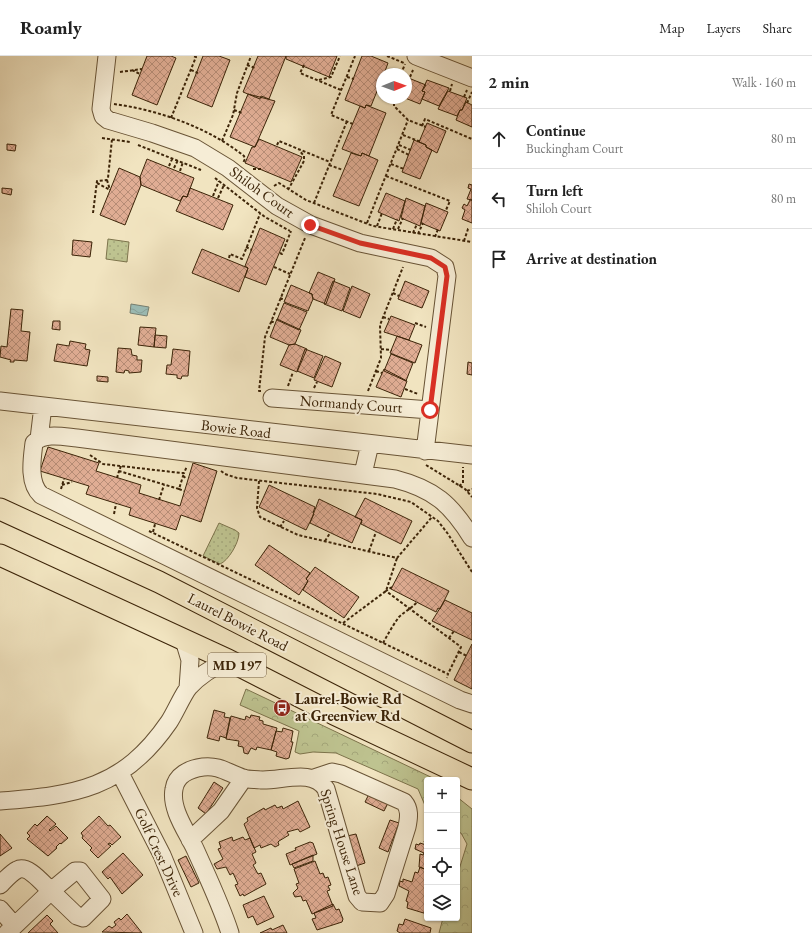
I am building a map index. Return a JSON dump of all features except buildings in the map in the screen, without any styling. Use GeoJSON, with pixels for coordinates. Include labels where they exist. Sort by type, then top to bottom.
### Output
{"type":"FeatureCollection","features":[{"type":"Feature","properties":{"kind":"main road","name":"Laurel Bowie Road"},"geometry":{"type":"LineString","coordinates":[[0,509],[159,582],[472,742]]}},
{"type":"Feature","properties":{"kind":"main road","name":"MD 197"},"geometry":{"type":"LineString","coordinates":[[0,555],[228,660],[334,714],[472,779]]}},
{"type":"Feature","properties":{"kind":"street"},"geometry":{"type":"LineString","coordinates":[[106,56],[101,109],[112,131]]}},
{"type":"Feature","properties":{"kind":"street"},"geometry":{"type":"LineString","coordinates":[[412,62],[470,84]]}},
{"type":"Feature","properties":{"kind":"street","name":"Shiloh Court"},"geometry":{"type":"LineString","coordinates":[[112,131],[152,133],[195,148],[228,168],[277,206],[310,225],[360,243],[437,260],[445,267],[447,280],[426,403]]}},
{"type":"Feature","properties":{"kind":"street","name":"Normandy Court"},"geometry":{"type":"LineString","coordinates":[[275,394],[364,405],[426,403]]}},
{"type":"Feature","properties":{"kind":"street","name":"Bowie Road"},"geometry":{"type":"LineString","coordinates":[[0,401],[370,444],[422,457],[468,455]]}},
{"type":"Feature","properties":{"kind":"street"},"geometry":{"type":"LineString","coordinates":[[422,457],[426,403]]}},
{"type":"Feature","properties":{"kind":"street"},"geometry":{"type":"LineString","coordinates":[[39,439],[43,406]]}},
{"type":"Feature","properties":{"kind":"street"},"geometry":{"type":"LineString","coordinates":[[472,538],[454,510],[434,494],[405,481],[363,474],[78,438],[51,437],[39,439],[34,443],[33,479],[36,489],[41,495],[460,700],[472,704]]}},
{"type":"Feature","properties":{"kind":"street"},"geometry":{"type":"LineString","coordinates":[[363,474],[370,444]]}},
{"type":"Feature","properties":{"kind":"street"},"geometry":{"type":"LineString","coordinates":[[0,801],[67,794],[97,785],[120,773],[148,750],[181,704],[188,688],[190,660],[184,640]]}},
{"type":"Feature","properties":{"kind":"street"},"geometry":{"type":"LineString","coordinates":[[188,688],[210,668],[228,660]]}},
{"type":"Feature","properties":{"kind":"street","name":"Spring House Lane"},"geometry":{"type":"LineString","coordinates":[[226,932],[190,840],[180,820],[173,797],[179,777],[193,769],[211,767],[227,770],[244,778],[268,780],[300,777],[314,778],[332,772],[341,774],[404,802],[408,806],[410,817],[386,894],[380,902],[362,902],[358,896],[326,789],[323,784],[314,778]]}},
{"type":"Feature","properties":{"kind":"street","name":"Golf Crest Drive"},"geometry":{"type":"LineString","coordinates":[[120,773],[159,849],[194,933]]}},
{"type":"Feature","properties":{"kind":"street"},"geometry":{"type":"LineString","coordinates":[[190,840],[221,811],[244,778]]}},
{"type":"Feature","properties":{"kind":"street"},"geometry":{"type":"LineString","coordinates":[[0,885],[17,870],[22,868],[28,870],[51,891],[10,929],[0,909]]}},
{"type":"Feature","properties":{"kind":"path"},"geometry":{"type":"LineString","coordinates":[[171,119],[196,57],[193,56]]}},
{"type":"Feature","properties":{"kind":"path"},"geometry":{"type":"LineString","coordinates":[[222,141],[234,110],[236,93],[251,56]]}},
{"type":"Feature","properties":{"kind":"path"},"geometry":{"type":"LineString","coordinates":[[318,80],[331,78],[340,56]]}},
{"type":"Feature","properties":{"kind":"path"},"geometry":{"type":"LineString","coordinates":[[353,124],[331,115],[355,56]]}},
{"type":"Feature","properties":{"kind":"path"},"geometry":{"type":"LineString","coordinates":[[247,65],[255,68]]}},
{"type":"Feature","properties":{"kind":"path"},"geometry":{"type":"LineString","coordinates":[[304,65],[300,73],[341,90]]}},
{"type":"Feature","properties":{"kind":"path"},"geometry":{"type":"LineString","coordinates":[[120,72],[142,68]]}},
{"type":"Feature","properties":{"kind":"path"},"geometry":{"type":"LineString","coordinates":[[131,69],[140,74]]}},
{"type":"Feature","properties":{"kind":"path"},"geometry":{"type":"LineString","coordinates":[[191,70],[198,73]]}},
{"type":"Feature","properties":{"kind":"path"},"geometry":{"type":"LineString","coordinates":[[347,77],[354,79]]}},
{"type":"Feature","properties":{"kind":"path"},"geometry":{"type":"LineString","coordinates":[[450,91],[453,83]]}},
{"type":"Feature","properties":{"kind":"path"},"geometry":{"type":"LineString","coordinates":[[464,97],[470,84]]}},
{"type":"Feature","properties":{"kind":"path"},"geometry":{"type":"LineString","coordinates":[[467,103],[472,92]]}},
{"type":"Feature","properties":{"kind":"path"},"geometry":{"type":"LineString","coordinates":[[111,103],[146,110],[222,141],[244,156],[245,159],[242,164],[243,167]]}},
{"type":"Feature","properties":{"kind":"path"},"geometry":{"type":"LineString","coordinates":[[394,104],[394,106],[408,120],[426,127]]}},
{"type":"Feature","properties":{"kind":"path"},"geometry":{"type":"LineString","coordinates":[[234,110],[242,113]]}},
{"type":"Feature","properties":{"kind":"path"},"geometry":{"type":"LineString","coordinates":[[422,126],[425,119],[472,139]]}},
{"type":"Feature","properties":{"kind":"path"},"geometry":{"type":"LineString","coordinates":[[367,223],[408,120]]}},
{"type":"Feature","properties":{"kind":"path"},"geometry":{"type":"LineString","coordinates":[[314,203],[347,121]]}},
{"type":"Feature","properties":{"kind":"path"},"geometry":{"type":"LineString","coordinates":[[102,138],[112,131]]}},
{"type":"Feature","properties":{"kind":"path"},"geometry":{"type":"LineString","coordinates":[[112,131],[132,143],[173,157],[204,171]]}},
{"type":"Feature","properties":{"kind":"path"},"geometry":{"type":"LineString","coordinates":[[97,183],[110,190],[107,180],[112,131]]}},
{"type":"Feature","properties":{"kind":"path"},"geometry":{"type":"LineString","coordinates":[[403,135],[420,142]]}},
{"type":"Feature","properties":{"kind":"path"},"geometry":{"type":"LineString","coordinates":[[277,145],[278,141],[343,170]]}},
{"type":"Feature","properties":{"kind":"path"},"geometry":{"type":"LineString","coordinates":[[399,145],[411,150]]}},
{"type":"Feature","properties":{"kind":"path"},"geometry":{"type":"LineString","coordinates":[[288,190],[304,161],[304,156],[298,149]]}},
{"type":"Feature","properties":{"kind":"path"},"geometry":{"type":"LineString","coordinates":[[397,149],[409,155]]}},
{"type":"Feature","properties":{"kind":"path"},"geometry":{"type":"LineString","coordinates":[[169,166],[173,157]]}},
{"type":"Feature","properties":{"kind":"path"},"geometry":{"type":"LineString","coordinates":[[174,168],[178,160]]}},
{"type":"Feature","properties":{"kind":"path"},"geometry":{"type":"LineString","coordinates":[[180,170],[183,162]]}},
{"type":"Feature","properties":{"kind":"path"},"geometry":{"type":"LineString","coordinates":[[391,164],[404,169]]}},
{"type":"Feature","properties":{"kind":"path"},"geometry":{"type":"LineString","coordinates":[[248,171],[257,168],[263,169]]}},
{"type":"Feature","properties":{"kind":"path"},"geometry":{"type":"LineString","coordinates":[[210,174],[260,214],[275,224],[312,240]]}},
{"type":"Feature","properties":{"kind":"path"},"geometry":{"type":"LineString","coordinates":[[386,176],[450,200],[446,210]]}},
{"type":"Feature","properties":{"kind":"path"},"geometry":{"type":"LineString","coordinates":[[93,213],[97,183],[100,179],[107,180]]}},
{"type":"Feature","properties":{"kind":"path"},"geometry":{"type":"LineString","coordinates":[[213,196],[219,181]]}},
{"type":"Feature","properties":{"kind":"path"},"geometry":{"type":"LineString","coordinates":[[270,189],[279,183],[288,190],[314,203],[377,226],[472,242]]}},
{"type":"Feature","properties":{"kind":"path"},"geometry":{"type":"LineString","coordinates":[[218,198],[224,185]]}},
{"type":"Feature","properties":{"kind":"path"},"geometry":{"type":"LineString","coordinates":[[377,226],[382,213]]}},
{"type":"Feature","properties":{"kind":"path"},"geometry":{"type":"LineString","coordinates":[[229,258],[230,254],[242,259],[260,214]]}},
{"type":"Feature","properties":{"kind":"path"},"geometry":{"type":"LineString","coordinates":[[398,230],[403,218]]}},
{"type":"Feature","properties":{"kind":"path"},"geometry":{"type":"LineString","coordinates":[[393,228],[397,219]]}},
{"type":"Feature","properties":{"kind":"path"},"geometry":{"type":"LineString","coordinates":[[418,234],[423,223]]}},
{"type":"Feature","properties":{"kind":"path"},"geometry":{"type":"LineString","coordinates":[[413,233],[417,224]]}},
{"type":"Feature","properties":{"kind":"path"},"geometry":{"type":"LineString","coordinates":[[464,241],[468,229],[470,228]]}},
{"type":"Feature","properties":{"kind":"path"},"geometry":{"type":"LineString","coordinates":[[435,236],[438,229]]}},
{"type":"Feature","properties":{"kind":"path"},"geometry":{"type":"LineString","coordinates":[[280,253],[282,254],[291,231]]}},
{"type":"Feature","properties":{"kind":"path"},"geometry":{"type":"LineString","coordinates":[[293,372],[275,394],[259,391],[265,336],[305,238]]}},
{"type":"Feature","properties":{"kind":"path"},"geometry":{"type":"LineString","coordinates":[[246,248],[252,250]]}},
{"type":"Feature","properties":{"kind":"path"},"geometry":{"type":"LineString","coordinates":[[396,265],[408,268]]}},
{"type":"Feature","properties":{"kind":"path"},"geometry":{"type":"LineString","coordinates":[[274,267],[290,274]]}},
{"type":"Feature","properties":{"kind":"path"},"geometry":{"type":"LineString","coordinates":[[364,405],[364,399],[381,358],[380,325],[403,267]]}},
{"type":"Feature","properties":{"kind":"path"},"geometry":{"type":"LineString","coordinates":[[393,293],[399,296]]}},
{"type":"Feature","properties":{"kind":"path"},"geometry":{"type":"LineString","coordinates":[[280,298],[285,300]]}},
{"type":"Feature","properties":{"kind":"path"},"geometry":{"type":"LineString","coordinates":[[383,317],[389,319]]}},
{"type":"Feature","properties":{"kind":"path"},"geometry":{"type":"LineString","coordinates":[[271,321],[275,323]]}},
{"type":"Feature","properties":{"kind":"path"},"geometry":{"type":"LineString","coordinates":[[415,323],[431,329]]}},
{"type":"Feature","properties":{"kind":"path"},"geometry":{"type":"LineString","coordinates":[[381,349],[388,348],[392,350]]}},
{"type":"Feature","properties":{"kind":"path"},"geometry":{"type":"LineString","coordinates":[[376,371],[382,373]]}},
{"type":"Feature","properties":{"kind":"path"},"geometry":{"type":"LineString","coordinates":[[404,389],[426,403]]}},
{"type":"Feature","properties":{"kind":"path"},"geometry":{"type":"LineString","coordinates":[[86,454],[91,455],[103,464],[184,474]]}},
{"type":"Feature","properties":{"kind":"path"},"geometry":{"type":"LineString","coordinates":[[459,486],[463,483],[468,455]]}},
{"type":"Feature","properties":{"kind":"path"},"geometry":{"type":"LineString","coordinates":[[422,457],[467,491],[472,497]]}},
{"type":"Feature","properties":{"kind":"path"},"geometry":{"type":"LineString","coordinates":[[179,490],[188,462]]}},
{"type":"Feature","properties":{"kind":"path"},"geometry":{"type":"LineString","coordinates":[[117,478],[121,466]]}},
{"type":"Feature","properties":{"kind":"path"},"geometry":{"type":"LineString","coordinates":[[222,467],[222,473],[259,481],[399,498],[411,502],[432,516],[448,534],[472,572]]}},
{"type":"Feature","properties":{"kind":"path"},"geometry":{"type":"LineString","coordinates":[[119,471],[184,491]]}},
{"type":"Feature","properties":{"kind":"path"},"geometry":{"type":"LineString","coordinates":[[184,474],[187,479]]}},
{"type":"Feature","properties":{"kind":"path"},"geometry":{"type":"LineString","coordinates":[[60,494],[64,479]]}},
{"type":"Feature","properties":{"kind":"path"},"geometry":{"type":"LineString","coordinates":[[259,481],[258,513],[260,517],[298,535],[397,558]]}},
{"type":"Feature","properties":{"kind":"path"},"geometry":{"type":"LineString","coordinates":[[62,485],[72,482]]}},
{"type":"Feature","properties":{"kind":"path"},"geometry":{"type":"LineString","coordinates":[[160,500],[164,485]]}},
{"type":"Feature","properties":{"kind":"path"},"geometry":{"type":"LineString","coordinates":[[467,491],[472,489]]}},
{"type":"Feature","properties":{"kind":"path"},"geometry":{"type":"LineString","coordinates":[[112,519],[116,504]]}},
{"type":"Feature","properties":{"kind":"path"},"geometry":{"type":"LineString","coordinates":[[386,591],[397,558],[432,516]]}},
{"type":"Feature","properties":{"kind":"path"},"geometry":{"type":"LineString","coordinates":[[280,527],[284,521]]}},
{"type":"Feature","properties":{"kind":"path"},"geometry":{"type":"LineString","coordinates":[[153,532],[155,524]]}},
{"type":"Feature","properties":{"kind":"path"},"geometry":{"type":"LineString","coordinates":[[147,530],[448,674]]}},
{"type":"Feature","properties":{"kind":"path"},"geometry":{"type":"LineString","coordinates":[[369,551],[376,532]]}},
{"type":"Feature","properties":{"kind":"path"},"geometry":{"type":"LineString","coordinates":[[325,541],[330,533]]}},
{"type":"Feature","properties":{"kind":"path"},"geometry":{"type":"LineString","coordinates":[[343,623],[392,587]]}},
{"type":"Feature","properties":{"kind":"path"},"geometry":{"type":"LineString","coordinates":[[386,591],[461,647],[448,674],[446,682]]}},
{"type":"Feature","properties":{"kind":"path"},"geometry":{"type":"LineString","coordinates":[[383,643],[400,617],[411,610],[417,602]]}},
{"type":"Feature","properties":{"kind":"path"},"geometry":{"type":"LineString","coordinates":[[450,638],[454,631]]}},
{"type":"Feature","properties":{"kind":"path"},"geometry":{"type":"LineString","coordinates":[[459,652],[467,656]]}},
{"type":"Feature","properties":{"kind":"green space"},"geometry":{"type":"Polygon","coordinates":[[[108,239],[129,242],[127,262],[106,259],[108,239]]]}},
{"type":"Feature","properties":{"kind":"green space"},"geometry":{"type":"Polygon","coordinates":[[[219,523],[239,533],[239,537],[232,551],[220,564],[203,556],[219,523]]]}},
{"type":"Feature","properties":{"kind":"green space"},"geometry":{"type":"Polygon","coordinates":[[[246,689],[431,777],[424,777],[424,803],[418,789],[336,753],[313,752],[300,754],[295,752],[299,731],[240,705],[246,689]]]}},
{"type":"Feature","properties":{"kind":"green space"},"geometry":{"type":"Polygon","coordinates":[[[460,799],[472,809],[472,933],[439,933],[442,921],[460,921],[460,866],[467,844],[461,833],[460,799]]]}},
{"type":"Feature","properties":{"kind":"water"},"geometry":{"type":"Polygon","coordinates":[[[131,304],[149,307],[147,316],[130,313],[131,304]]]}},
{"type":"Feature","properties":{"kind":"place","name":"Laurel-Bowie Rd at Greenview Rd"},"geometry":{"type":"Point","coordinates":[282,708]}},
{"type":"Feature","properties":{"kind":"route"},"geometry":{"type":"LineString","coordinates":[[310,225],[360,243],[431,258],[437,260],[445,267],[447,276],[430,410]]}}]}
